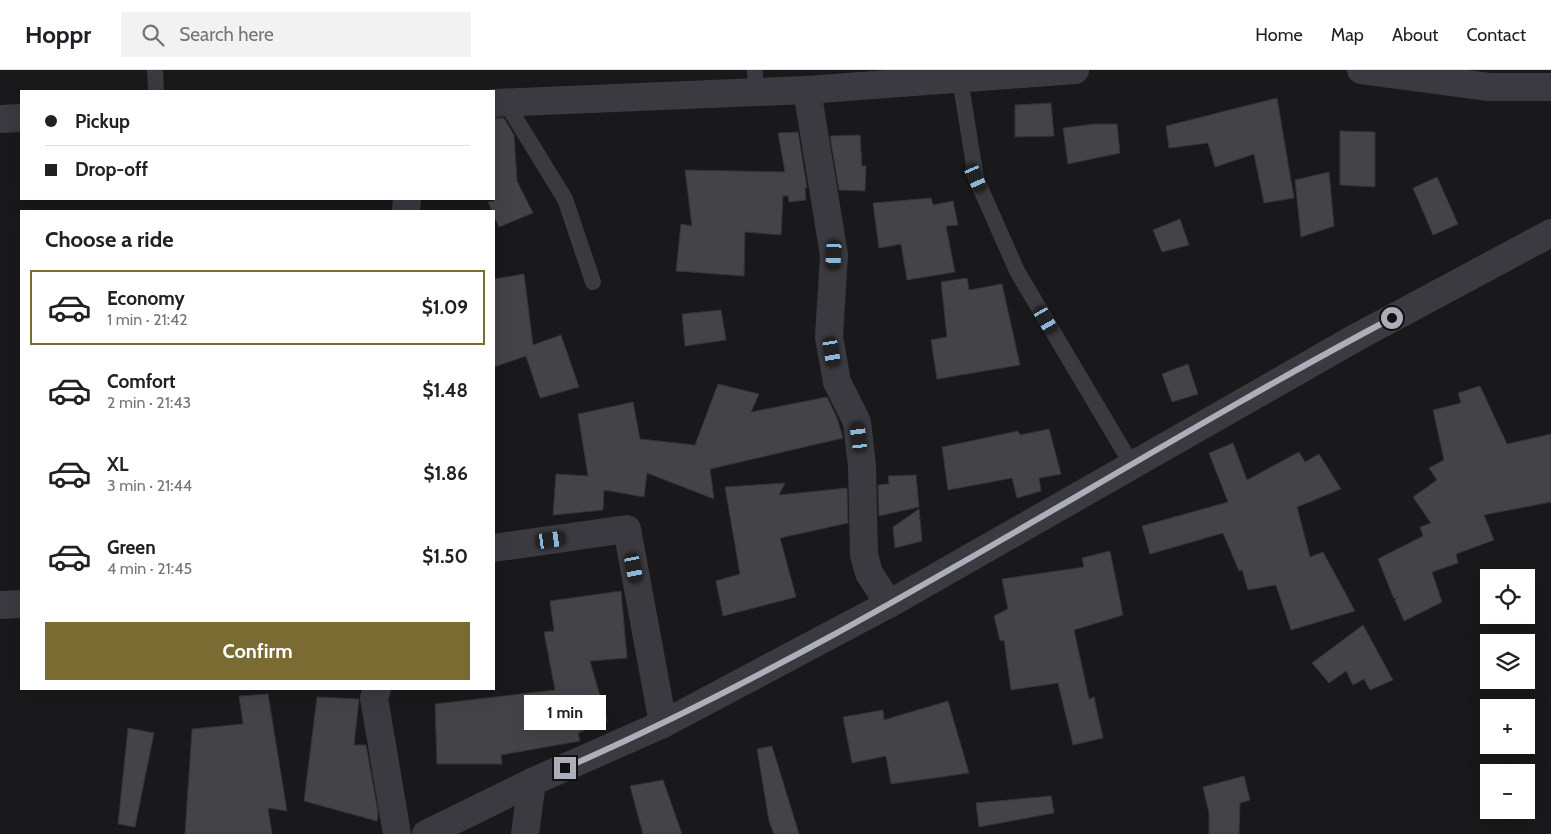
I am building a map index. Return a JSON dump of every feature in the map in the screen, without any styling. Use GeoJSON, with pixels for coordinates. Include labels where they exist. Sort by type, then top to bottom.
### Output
{"type":"FeatureCollection","features":[{"type":"Feature","properties":{"kind":"street"},"geometry":{"type":"LineString","coordinates":[[500,103],[756,81],[807,90],[1075,70]]}},
{"type":"Feature","properties":{"kind":"street"},"geometry":{"type":"LineString","coordinates":[[1361,70],[1489,87],[1551,87]]}},
{"type":"Feature","properties":{"kind":"street"},"geometry":{"type":"LineString","coordinates":[[807,90],[834,255],[829,337],[837,382],[857,422],[862,466],[864,555],[869,572],[889,604]]}},
{"type":"Feature","properties":{"kind":"street"},"geometry":{"type":"LineString","coordinates":[[0,119],[20,118]]}},
{"type":"Feature","properties":{"kind":"street"},"geometry":{"type":"LineString","coordinates":[[426,834],[532,782],[663,724],[889,604],[1357,337],[1551,233]]}},
{"type":"Feature","properties":{"kind":"street"},"geometry":{"type":"LineString","coordinates":[[495,548],[627,529],[663,724]]}},
{"type":"Feature","properties":{"kind":"street"},"geometry":{"type":"LineString","coordinates":[[0,605],[20,604]]}},
{"type":"Feature","properties":{"kind":"street"},"geometry":{"type":"LineString","coordinates":[[377,690],[374,698],[397,834]]}},
{"type":"Feature","properties":{"kind":"street"},"geometry":{"type":"LineString","coordinates":[[525,834],[532,782]]}},
{"type":"Feature","properties":{"kind":"lane"},"geometry":{"type":"LineString","coordinates":[[155,70],[156,90]]}},
{"type":"Feature","properties":{"kind":"lane"},"geometry":{"type":"LineString","coordinates":[[960,79],[976,178],[998,229],[1017,271],[1132,465]]}},
{"type":"Feature","properties":{"kind":"lane"},"geometry":{"type":"LineString","coordinates":[[500,103],[565,199],[593,282]]}},
{"type":"Feature","properties":{"kind":"building"},"geometry":{"type":"Polygon","coordinates":[[[1277,98],[1294,198],[1264,203],[1254,154],[1215,167],[1208,143],[1169,148],[1166,126],[1277,98]]]}},
{"type":"Feature","properties":{"kind":"building"},"geometry":{"type":"Polygon","coordinates":[[[1051,103],[1054,136],[1015,137],[1015,105],[1051,103]]]}},
{"type":"Feature","properties":{"kind":"building"},"geometry":{"type":"Polygon","coordinates":[[[495,118],[504,118],[514,135],[517,181],[533,213],[499,227],[495,218],[495,210],[492,210],[488,202],[494,201],[495,118]]]}},
{"type":"Feature","properties":{"kind":"building"},"geometry":{"type":"Polygon","coordinates":[[[1094,124],[1117,124],[1120,153],[1068,164],[1063,128],[1094,124]]]}},
{"type":"Feature","properties":{"kind":"building"},"geometry":{"type":"Polygon","coordinates":[[[1340,131],[1375,132],[1375,187],[1340,185],[1340,131]]]}},
{"type":"Feature","properties":{"kind":"building"},"geometry":{"type":"Polygon","coordinates":[[[798,132],[807,188],[805,188],[806,200],[789,202],[788,196],[783,196],[781,235],[745,232],[744,276],[676,271],[681,224],[692,226],[685,170],[785,172],[778,133],[798,132]]]}},
{"type":"Feature","properties":{"kind":"building"},"geometry":{"type":"Polygon","coordinates":[[[860,135],[862,166],[866,166],[865,191],[839,190],[830,136],[860,135]]]}},
{"type":"Feature","properties":{"kind":"building"},"geometry":{"type":"Polygon","coordinates":[[[1329,172],[1334,226],[1301,237],[1295,180],[1329,172]]]}},
{"type":"Feature","properties":{"kind":"building"},"geometry":{"type":"Polygon","coordinates":[[[1437,177],[1458,224],[1433,235],[1413,188],[1437,177]]]}},
{"type":"Feature","properties":{"kind":"building"},"geometry":{"type":"Polygon","coordinates":[[[931,198],[933,205],[953,201],[958,225],[946,226],[955,272],[907,280],[901,244],[879,248],[873,203],[931,198]]]}},
{"type":"Feature","properties":{"kind":"building"},"geometry":{"type":"Polygon","coordinates":[[[1180,219],[1189,245],[1162,252],[1153,230],[1180,219]]]}},
{"type":"Feature","properties":{"kind":"building"},"geometry":{"type":"Polygon","coordinates":[[[524,274],[533,345],[561,335],[579,387],[540,398],[526,356],[495,367],[495,279],[524,274]]]}},
{"type":"Feature","properties":{"kind":"building"},"geometry":{"type":"Polygon","coordinates":[[[967,278],[969,290],[1002,284],[1020,365],[937,379],[931,340],[947,337],[941,282],[967,278]]]}},
{"type":"Feature","properties":{"kind":"building"},"geometry":{"type":"Polygon","coordinates":[[[721,310],[726,340],[685,346],[682,314],[721,310]]]}},
{"type":"Feature","properties":{"kind":"building"},"geometry":{"type":"Polygon","coordinates":[[[1188,364],[1198,394],[1172,402],[1162,374],[1188,364]]]}},
{"type":"Feature","properties":{"kind":"building"},"geometry":{"type":"Polygon","coordinates":[[[718,384],[759,394],[751,412],[827,397],[837,418],[843,438],[710,469],[714,499],[647,473],[644,497],[604,490],[603,510],[553,515],[556,474],[588,476],[578,414],[633,402],[640,439],[695,445],[718,384]]]}},
{"type":"Feature","properties":{"kind":"building"},"geometry":{"type":"Polygon","coordinates":[[[1480,386],[1507,444],[1551,434],[1551,502],[1484,515],[1494,540],[1456,554],[1458,563],[1432,572],[1442,602],[1404,621],[1395,600],[1398,597],[1394,599],[1378,559],[1423,536],[1420,527],[1431,523],[1413,497],[1437,480],[1429,468],[1444,460],[1433,410],[1461,403],[1458,393],[1480,386]]]}},
{"type":"Feature","properties":{"kind":"building"},"geometry":{"type":"Polygon","coordinates":[[[1049,429],[1061,474],[1039,478],[1041,491],[1017,498],[1012,478],[948,490],[942,447],[1018,431],[1020,435],[1049,429]]]}},
{"type":"Feature","properties":{"kind":"building"},"geometry":{"type":"Polygon","coordinates":[[[1233,443],[1247,480],[1299,452],[1305,462],[1319,454],[1341,489],[1297,507],[1310,557],[1323,552],[1355,611],[1291,630],[1276,585],[1248,590],[1242,570],[1239,571],[1223,533],[1150,554],[1142,526],[1228,502],[1209,453],[1233,443]]]}},
{"type":"Feature","properties":{"kind":"building"},"geometry":{"type":"Polygon","coordinates":[[[916,475],[919,507],[879,516],[878,485],[889,484],[888,476],[916,475]]]}},
{"type":"Feature","properties":{"kind":"building"},"geometry":{"type":"Polygon","coordinates":[[[785,483],[779,495],[847,488],[848,523],[780,538],[796,597],[723,616],[716,581],[740,574],[725,487],[785,483]]]}},
{"type":"Feature","properties":{"kind":"building"},"geometry":{"type":"Polygon","coordinates":[[[919,509],[922,541],[895,548],[893,527],[919,509]]]}},
{"type":"Feature","properties":{"kind":"building"},"geometry":{"type":"Polygon","coordinates":[[[1110,551],[1123,615],[1074,630],[1089,699],[1094,697],[1103,738],[1073,745],[1058,683],[1011,690],[1004,640],[1000,641],[994,616],[1008,609],[1002,579],[1084,567],[1082,558],[1110,551]]]}},
{"type":"Feature","properties":{"kind":"building"},"geometry":{"type":"Polygon","coordinates":[[[621,591],[627,658],[590,661],[607,721],[578,733],[580,741],[501,755],[502,764],[437,764],[435,704],[555,690],[544,632],[554,631],[550,601],[621,591]]]}},
{"type":"Feature","properties":{"kind":"building"},"geometry":{"type":"Polygon","coordinates":[[[1363,625],[1393,680],[1370,690],[1364,679],[1353,685],[1346,671],[1329,683],[1312,663],[1363,625]]]}},
{"type":"Feature","properties":{"kind":"building"},"geometry":{"type":"Polygon","coordinates":[[[268,694],[287,811],[268,808],[272,834],[185,834],[192,729],[243,724],[239,696],[268,694]]]}},
{"type":"Feature","properties":{"kind":"building"},"geometry":{"type":"Polygon","coordinates":[[[317,697],[359,699],[354,745],[366,745],[378,812],[377,821],[304,801],[317,697]]]}},
{"type":"Feature","properties":{"kind":"building"},"geometry":{"type":"Polygon","coordinates":[[[948,701],[969,773],[891,784],[886,756],[852,763],[843,717],[883,710],[884,720],[948,701]]]}},
{"type":"Feature","properties":{"kind":"building"},"geometry":{"type":"Polygon","coordinates":[[[128,728],[154,733],[135,827],[118,824],[128,728]]]}},
{"type":"Feature","properties":{"kind":"building"},"geometry":{"type":"Polygon","coordinates":[[[772,746],[799,834],[774,834],[769,821],[757,749],[772,746]]]}},
{"type":"Feature","properties":{"kind":"building"},"geometry":{"type":"Polygon","coordinates":[[[1244,776],[1250,800],[1240,803],[1239,834],[1209,834],[1209,813],[1203,787],[1244,776]]]}},
{"type":"Feature","properties":{"kind":"building"},"geometry":{"type":"Polygon","coordinates":[[[663,780],[682,834],[643,834],[630,786],[663,780]]]}},
{"type":"Feature","properties":{"kind":"building"},"geometry":{"type":"Polygon","coordinates":[[[1051,796],[1054,813],[979,827],[976,803],[1051,796]]]}},
{"type":"Feature","properties":{"kind":"route"},"geometry":{"type":"LineString","coordinates":[[565,768],[663,724],[889,604],[1392,318]]}}]}
